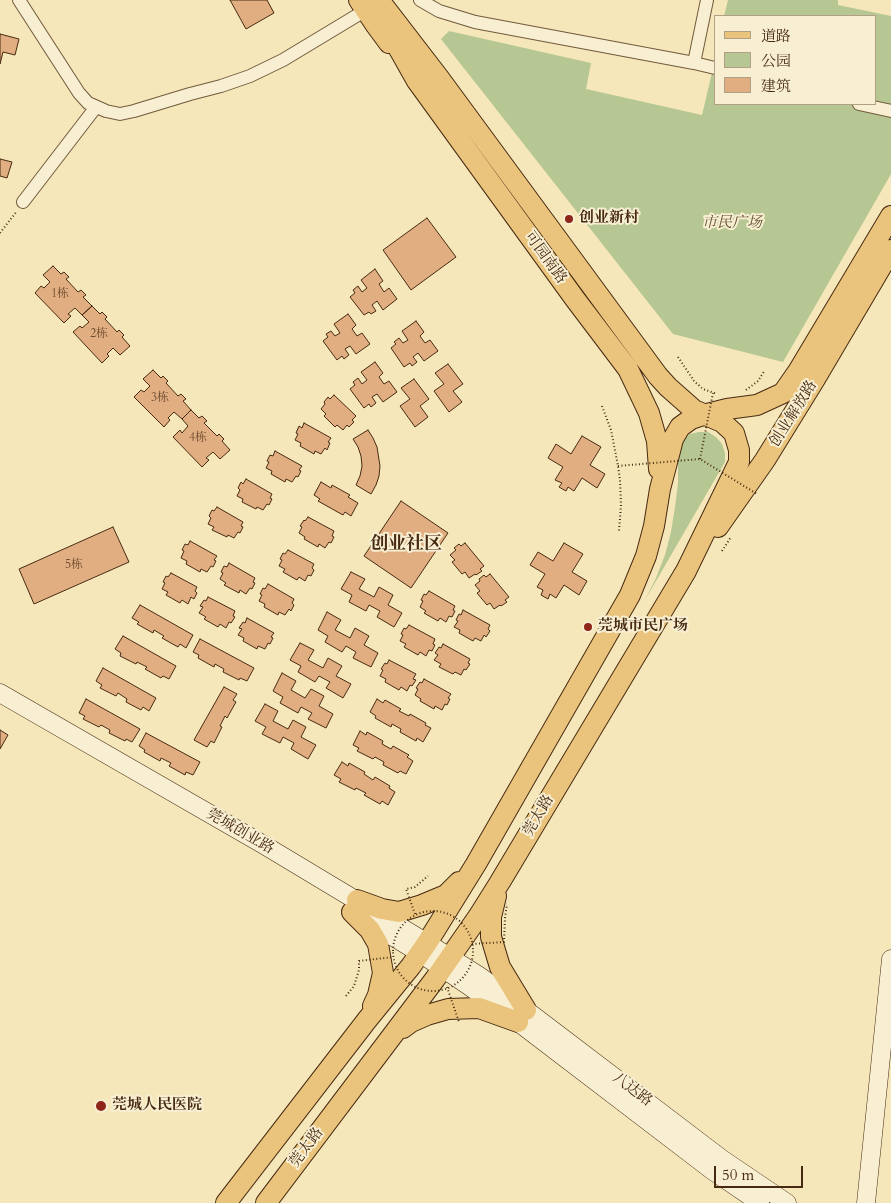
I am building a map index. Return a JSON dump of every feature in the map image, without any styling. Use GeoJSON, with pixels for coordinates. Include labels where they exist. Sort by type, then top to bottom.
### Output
{"type":"FeatureCollection","features":[{"type":"Feature","properties":{"kind":"main road"},"geometry":{"type":"LineString","coordinates":[[396,0],[408,26],[439,78]]}},
{"type":"Feature","properties":{"kind":"main road"},"geometry":{"type":"LineString","coordinates":[[370,3],[404,43]]}},
{"type":"Feature","properties":{"kind":"main road"},"geometry":{"type":"LineString","coordinates":[[370,3],[375,24],[417,81]]}},
{"type":"Feature","properties":{"kind":"main road","name":"可园南路"},"geometry":{"type":"LineString","coordinates":[[404,43],[439,78],[644,358],[668,387],[694,410],[703,414]]}},
{"type":"Feature","properties":{"kind":"main road","name":"可园南路"},"geometry":{"type":"LineString","coordinates":[[404,43],[417,81],[628,369],[649,413],[657,441],[660,489]]}},
{"type":"Feature","properties":{"kind":"main road","name":"创业解放路"},"geometry":{"type":"LineString","coordinates":[[660,489],[673,438],[685,423],[723,402],[757,405],[783,393],[799,370],[891,216]]}},
{"type":"Feature","properties":{"kind":"main road","name":"创业解放路"},"geometry":{"type":"LineString","coordinates":[[686,571],[765,460],[815,380],[891,250]]}},
{"type":"Feature","properties":{"kind":"main road"},"geometry":{"type":"LineString","coordinates":[[668,387],[700,401],[723,402]]}},
{"type":"Feature","properties":{"kind":"main road","name":"莞太路"},"geometry":{"type":"LineString","coordinates":[[266,1203],[391,1037],[447,971],[686,571],[739,462],[739,450],[734,433],[722,422],[703,414]]}},
{"type":"Feature","properties":{"kind":"main road","name":"莞太路"},"geometry":{"type":"LineString","coordinates":[[226,1203],[411,966],[476,864],[630,595],[646,556],[654,526],[660,489]]}},
{"type":"Feature","properties":{"kind":"main road"},"geometry":{"type":"LineString","coordinates":[[355,906],[399,912],[422,905],[446,895],[476,864]]}},
{"type":"Feature","properties":{"kind":"main road"},"geometry":{"type":"LineString","coordinates":[[500,882],[490,917],[491,937],[500,967],[522,1016]]}},
{"type":"Feature","properties":{"kind":"main road"},"geometry":{"type":"LineString","coordinates":[[355,906],[378,944],[382,973],[378,995],[367,1020]]}},
{"type":"Feature","properties":{"kind":"main road"},"geometry":{"type":"LineString","coordinates":[[391,1037],[411,1022],[426,1015],[448,1009],[479,1008],[522,1016]]}},
{"type":"Feature","properties":{"kind":"street"},"geometry":{"type":"LineString","coordinates":[[19,0],[79,93],[88,102],[106,111],[120,114],[250,76],[283,60],[370,3]]}},
{"type":"Feature","properties":{"kind":"street"},"geometry":{"type":"LineString","coordinates":[[420,0],[439,11],[475,22],[714,68]]}},
{"type":"Feature","properties":{"kind":"street"},"geometry":{"type":"LineString","coordinates":[[694,64],[707,0]]}},
{"type":"Feature","properties":{"kind":"street"},"geometry":{"type":"LineString","coordinates":[[864,105],[891,111]]}},
{"type":"Feature","properties":{"kind":"street"},"geometry":{"type":"LineString","coordinates":[[23,202],[96,106]]}},
{"type":"Feature","properties":{"kind":"street","name":"莞城创业路"},"geometry":{"type":"LineString","coordinates":[[0,693],[264,845],[355,906]]}},
{"type":"Feature","properties":{"kind":"street","name":"莞城创业路"},"geometry":{"type":"LineString","coordinates":[[0,704],[355,906],[423,948],[447,971],[473,981]]}},
{"type":"Feature","properties":{"kind":"street"},"geometry":{"type":"LineString","coordinates":[[866,1203],[891,959]]}},
{"type":"Feature","properties":{"kind":"street","name":"八达路"},"geometry":{"type":"LineString","coordinates":[[473,981],[722,1159],[787,1203]]}},
{"type":"Feature","properties":{"kind":"street","name":"八达路"},"geometry":{"type":"LineString","coordinates":[[522,1016],[714,1171],[760,1203]]}},
{"type":"Feature","properties":{"kind":"path"},"geometry":{"type":"LineString","coordinates":[[0,233],[23,202]]}},
{"type":"Feature","properties":{"kind":"path"},"geometry":{"type":"LineString","coordinates":[[678,357],[694,382],[703,389],[713,393],[723,402]]}},
{"type":"Feature","properties":{"kind":"path"},"geometry":{"type":"LineString","coordinates":[[742,392],[758,381],[765,370]]}},
{"type":"Feature","properties":{"kind":"path"},"geometry":{"type":"LineString","coordinates":[[700,459],[713,393]]}},
{"type":"Feature","properties":{"kind":"path"},"geometry":{"type":"LineString","coordinates":[[602,406],[611,430],[618,466],[621,506],[619,531]]}},
{"type":"Feature","properties":{"kind":"path"},"geometry":{"type":"LineString","coordinates":[[618,466],[700,459],[758,494]]}},
{"type":"Feature","properties":{"kind":"path"},"geometry":{"type":"LineString","coordinates":[[415,914],[406,889],[415,886],[428,876]]}},
{"type":"Feature","properties":{"kind":"path"},"geometry":{"type":"LineString","coordinates":[[472,944],[504,942],[507,904]]}},
{"type":"Feature","properties":{"kind":"path"},"geometry":{"type":"LineString","coordinates":[[436,910],[446,913],[458,919],[469,934],[473,948],[468,971],[456,984],[447,971],[443,990],[434,991],[424,990],[410,984],[399,972],[393,957],[393,942],[400,926],[415,914],[436,910]]}},
{"type":"Feature","properties":{"kind":"path"},"geometry":{"type":"LineString","coordinates":[[346,996],[354,986],[359,970],[359,961],[393,957]]}},
{"type":"Feature","properties":{"kind":"path"},"geometry":{"type":"LineString","coordinates":[[447,971],[458,1022]]}},
{"type":"Feature","properties":{"kind":"green space","name":"市民广场"},"geometry":{"type":"Polygon","coordinates":[[[728,0],[838,0],[838,5],[891,16],[891,174],[783,362],[673,334],[441,39],[449,31],[591,63],[586,89],[702,115],[714,64],[714,105],[876,105],[876,15],[724,15],[728,0]]]}},
{"type":"Feature","properties":{"kind":"green space"},"geometry":{"type":"Polygon","coordinates":[[[708,432],[716,437],[722,444],[725,462],[645,600],[665,555],[671,532],[678,483],[678,458],[683,440],[690,434],[708,432]]]}},
{"type":"Feature","properties":{"kind":"building"},"geometry":{"type":"Polygon","coordinates":[[[230,0],[267,0],[274,13],[246,29],[230,0]]]}},
{"type":"Feature","properties":{"kind":"building"},"geometry":{"type":"Polygon","coordinates":[[[0,34],[19,39],[15,55],[3,52],[0,64],[0,34]]]}},
{"type":"Feature","properties":{"kind":"building"},"geometry":{"type":"Polygon","coordinates":[[[0,159],[12,162],[7,178],[0,176],[0,159]]]}},
{"type":"Feature","properties":{"kind":"building"},"geometry":{"type":"Polygon","coordinates":[[[427,218],[456,257],[411,290],[383,250],[427,218]]]}},
{"type":"Feature","properties":{"kind":"building"},"geometry":{"type":"Polygon","coordinates":[[[53,266],[61,274],[64,272],[69,277],[66,279],[78,292],[81,290],[86,295],[83,297],[92,306],[82,315],[75,308],[68,314],[71,316],[64,323],[35,293],[41,286],[44,288],[50,282],[43,275],[53,266]]]}},
{"type":"Feature","properties":{"kind":"building"},"geometry":{"type":"Polygon","coordinates":[[[375,269],[383,281],[379,284],[384,292],[389,288],[397,299],[383,310],[377,301],[372,305],[376,311],[364,315],[350,297],[355,293],[353,290],[358,286],[362,292],[367,288],[361,280],[375,269]]]}},
{"type":"Feature","properties":{"kind":"building"},"geometry":{"type":"Polygon","coordinates":[[[92,306],[100,314],[102,312],[107,317],[105,319],[117,332],[119,330],[124,335],[122,337],[130,346],[120,355],[113,348],[107,354],[109,356],[102,363],[73,332],[89,322],[82,315],[92,306]]]}},
{"type":"Feature","properties":{"kind":"building"},"geometry":{"type":"Polygon","coordinates":[[[348,314],[356,325],[352,329],[357,336],[362,333],[370,344],[356,354],[350,346],[345,349],[349,355],[344,359],[342,356],[337,360],[323,341],[328,337],[326,334],[331,331],[335,336],[340,333],[334,324],[348,314]]]}},
{"type":"Feature","properties":{"kind":"building"},"geometry":{"type":"Polygon","coordinates":[[[416,321],[424,332],[420,336],[425,343],[430,340],[438,351],[424,361],[418,353],[413,357],[417,362],[412,366],[410,363],[404,367],[391,348],[399,338],[403,343],[408,340],[402,331],[416,321]]]}},
{"type":"Feature","properties":{"kind":"building"},"geometry":{"type":"Polygon","coordinates":[[[375,362],[383,373],[379,377],[384,384],[389,381],[397,392],[383,402],[377,394],[372,397],[376,403],[371,407],[369,404],[364,408],[350,389],[355,385],[353,382],[358,378],[362,384],[367,380],[361,372],[375,362]]]}},
{"type":"Feature","properties":{"kind":"building"},"geometry":{"type":"Polygon","coordinates":[[[448,364],[463,384],[453,391],[462,402],[449,412],[434,391],[444,384],[435,373],[448,364]]]}},
{"type":"Feature","properties":{"kind":"building"},"geometry":{"type":"Polygon","coordinates":[[[153,370],[161,378],[163,376],[168,381],[166,383],[178,396],[181,394],[186,399],[183,401],[191,410],[182,419],[174,412],[168,418],[170,420],[164,427],[134,397],[141,390],[144,392],[150,386],[143,379],[153,370]]]}},
{"type":"Feature","properties":{"kind":"building"},"geometry":{"type":"Polygon","coordinates":[[[414,379],[429,399],[420,406],[428,417],[415,427],[400,406],[410,399],[401,388],[414,379]]]}},
{"type":"Feature","properties":{"kind":"building"},"geometry":{"type":"Polygon","coordinates":[[[334,395],[356,416],[352,420],[354,422],[349,427],[347,425],[343,430],[337,425],[335,427],[324,416],[326,414],[321,409],[328,397],[330,399],[334,395]]]}},
{"type":"Feature","properties":{"kind":"building"},"geometry":{"type":"Polygon","coordinates":[[[191,410],[199,418],[202,416],[207,421],[204,423],[217,436],[219,434],[224,439],[222,441],[230,450],[220,459],[213,452],[206,458],[209,460],[202,467],[173,437],[180,430],[182,433],[188,426],[182,419],[191,410]]]}},
{"type":"Feature","properties":{"kind":"building"},"geometry":{"type":"Polygon","coordinates":[[[304,423],[331,438],[328,442],[330,443],[327,450],[325,448],[321,454],[315,451],[314,454],[300,446],[301,443],[295,440],[298,434],[296,433],[299,426],[302,428],[304,423]]]}},
{"type":"Feature","properties":{"kind":"building"},"geometry":{"type":"Polygon","coordinates":[[[368,430],[377,447],[380,466],[379,476],[371,494],[356,485],[362,466],[358,447],[353,439],[368,430]]]}},
{"type":"Feature","properties":{"kind":"building"},"geometry":{"type":"Polygon","coordinates":[[[582,436],[601,447],[590,465],[605,474],[597,488],[582,478],[574,491],[568,487],[566,491],[559,487],[562,483],[555,480],[563,467],[548,458],[556,444],[571,454],[582,436]]]}},
{"type":"Feature","properties":{"kind":"building"},"geometry":{"type":"Polygon","coordinates":[[[275,451],[302,466],[298,477],[296,476],[292,482],[286,479],[285,482],[271,474],[272,471],[266,468],[270,455],[273,456],[275,451]]]}},
{"type":"Feature","properties":{"kind":"building"},"geometry":{"type":"Polygon","coordinates":[[[246,479],[272,494],[269,505],[267,504],[263,510],[257,507],[256,509],[242,502],[243,499],[237,496],[241,482],[243,484],[246,479]]]}},
{"type":"Feature","properties":{"kind":"building"},"geometry":{"type":"Polygon","coordinates":[[[321,482],[331,488],[332,485],[350,495],[348,497],[358,503],[351,516],[345,512],[343,515],[318,501],[320,499],[314,495],[321,482]]]}},
{"type":"Feature","properties":{"kind":"building"},"geometry":{"type":"Polygon","coordinates":[[[401,501],[448,533],[411,588],[364,556],[401,501]]]}},
{"type":"Feature","properties":{"kind":"building"},"geometry":{"type":"Polygon","coordinates":[[[217,507],[243,522],[240,533],[238,532],[234,538],[212,530],[214,527],[208,524],[212,510],[214,511],[217,507]]]}},
{"type":"Feature","properties":{"kind":"building"},"geometry":{"type":"Polygon","coordinates":[[[308,517],[334,531],[331,543],[329,542],[325,548],[319,544],[318,547],[304,539],[305,537],[299,533],[302,527],[300,526],[308,517]]]}},
{"type":"Feature","properties":{"kind":"building"},"geometry":{"type":"Polygon","coordinates":[[[113,527],[129,562],[34,604],[19,569],[113,527]]]}},
{"type":"Feature","properties":{"kind":"building"},"geometry":{"type":"Polygon","coordinates":[[[190,541],[217,556],[213,567],[211,566],[207,572],[201,569],[200,572],[186,564],[187,561],[181,558],[185,544],[188,545],[190,541]]]}},
{"type":"Feature","properties":{"kind":"building"},"geometry":{"type":"Polygon","coordinates":[[[465,543],[484,566],[480,569],[482,571],[469,578],[465,572],[462,574],[452,562],[455,560],[450,555],[459,544],[461,546],[465,543]]]}},
{"type":"Feature","properties":{"kind":"building"},"geometry":{"type":"Polygon","coordinates":[[[564,543],[583,554],[572,572],[587,581],[579,595],[564,585],[556,598],[550,594],[548,599],[541,595],[543,590],[537,587],[545,574],[530,565],[538,552],[553,561],[564,543]]]}},
{"type":"Feature","properties":{"kind":"building"},"geometry":{"type":"Polygon","coordinates":[[[288,550],[314,564],[311,576],[308,575],[305,581],[299,577],[297,580],[283,572],[285,569],[279,566],[283,553],[285,554],[288,550]]]}},
{"type":"Feature","properties":{"kind":"building"},"geometry":{"type":"Polygon","coordinates":[[[229,563],[255,578],[252,589],[250,588],[246,594],[240,590],[239,593],[224,585],[226,583],[220,579],[224,566],[227,567],[229,563]]]}},
{"type":"Feature","properties":{"kind":"building"},"geometry":{"type":"Polygon","coordinates":[[[351,572],[365,579],[359,589],[374,597],[379,587],[393,595],[388,605],[402,613],[394,627],[377,617],[380,611],[369,605],[366,611],[349,602],[352,595],[341,589],[351,572]]]}},
{"type":"Feature","properties":{"kind":"building"},"geometry":{"type":"Polygon","coordinates":[[[171,573],[197,587],[194,599],[191,597],[188,604],[182,600],[180,603],[166,595],[168,592],[162,589],[166,576],[168,577],[171,573]]]}},
{"type":"Feature","properties":{"kind":"building"},"geometry":{"type":"Polygon","coordinates":[[[490,574],[509,597],[505,600],[507,602],[494,609],[490,603],[487,605],[477,593],[480,591],[475,585],[484,575],[486,577],[490,574]]]}},
{"type":"Feature","properties":{"kind":"building"},"geometry":{"type":"Polygon","coordinates":[[[268,584],[294,599],[291,611],[289,609],[285,615],[279,612],[278,615],[264,607],[265,604],[259,601],[262,595],[260,594],[268,584]]]}},
{"type":"Feature","properties":{"kind":"building"},"geometry":{"type":"Polygon","coordinates":[[[429,591],[455,606],[452,617],[449,616],[446,622],[440,618],[438,621],[424,613],[426,611],[420,607],[424,594],[426,595],[429,591]]]}},
{"type":"Feature","properties":{"kind":"building"},"geometry":{"type":"Polygon","coordinates":[[[208,597],[235,611],[233,616],[235,617],[226,628],[220,624],[218,627],[204,619],[206,617],[199,613],[203,607],[200,606],[208,597]]]}},
{"type":"Feature","properties":{"kind":"building"},"geometry":{"type":"Polygon","coordinates":[[[140,605],[193,635],[186,648],[180,644],[178,647],[162,638],[164,636],[154,630],[153,633],[137,624],[139,622],[132,618],[140,605]]]}},
{"type":"Feature","properties":{"kind":"building"},"geometry":{"type":"Polygon","coordinates":[[[463,610],[490,625],[488,629],[490,631],[486,637],[484,635],[481,641],[475,638],[473,641],[459,633],[460,630],[454,627],[458,621],[456,620],[459,614],[461,615],[463,610]]]}},
{"type":"Feature","properties":{"kind":"building"},"geometry":{"type":"Polygon","coordinates":[[[327,612],[341,620],[335,630],[350,638],[355,628],[369,636],[364,645],[378,653],[371,667],[353,658],[356,652],[346,646],[342,652],[325,642],[328,636],[318,630],[327,612]]]}},
{"type":"Feature","properties":{"kind":"building"},"geometry":{"type":"Polygon","coordinates":[[[247,618],[274,633],[270,644],[268,643],[265,649],[258,646],[257,649],[243,641],[244,638],[238,635],[242,629],[239,628],[243,622],[245,623],[247,618]]]}},
{"type":"Feature","properties":{"kind":"building"},"geometry":{"type":"Polygon","coordinates":[[[409,625],[435,639],[432,651],[429,650],[426,656],[420,652],[418,655],[404,647],[406,644],[400,641],[404,628],[406,629],[409,625]]]}},
{"type":"Feature","properties":{"kind":"building"},"geometry":{"type":"Polygon","coordinates":[[[123,636],[176,666],[169,679],[163,676],[161,678],[145,669],[147,667],[120,656],[121,653],[115,649],[123,636]]]}},
{"type":"Feature","properties":{"kind":"building"},"geometry":{"type":"Polygon","coordinates":[[[200,639],[254,668],[247,681],[240,678],[239,680],[223,672],[224,669],[215,664],[214,667],[198,658],[199,655],[193,652],[200,639]]]}},
{"type":"Feature","properties":{"kind":"building"},"geometry":{"type":"Polygon","coordinates":[[[300,643],[314,650],[308,660],[323,668],[328,658],[342,666],[336,676],[351,684],[343,698],[326,688],[330,682],[319,676],[315,682],[298,672],[301,666],[290,660],[300,643]]]}},
{"type":"Feature","properties":{"kind":"building"},"geometry":{"type":"Polygon","coordinates":[[[443,644],[470,659],[468,663],[470,664],[461,675],[455,672],[453,674],[439,667],[441,664],[434,660],[438,655],[435,653],[443,644]]]}},
{"type":"Feature","properties":{"kind":"building"},"geometry":{"type":"Polygon","coordinates":[[[389,660],[416,674],[413,679],[416,680],[407,691],[401,687],[399,690],[385,682],[386,679],[380,676],[383,670],[381,669],[389,660]]]}},
{"type":"Feature","properties":{"kind":"building"},"geometry":{"type":"Polygon","coordinates":[[[103,668],[156,698],[149,711],[143,707],[141,710],[126,702],[127,699],[118,693],[116,696],[100,688],[102,685],[96,681],[103,668]]]}},
{"type":"Feature","properties":{"kind":"building"},"geometry":{"type":"Polygon","coordinates":[[[282,673],[296,681],[291,690],[305,698],[311,689],[324,696],[319,706],[333,714],[326,728],[308,719],[312,713],[301,707],[298,713],[280,703],[283,697],[273,691],[282,673]]]}},
{"type":"Feature","properties":{"kind":"building"},"geometry":{"type":"Polygon","coordinates":[[[424,679],[451,694],[447,705],[445,704],[442,710],[435,706],[434,709],[420,701],[421,699],[415,695],[418,689],[416,688],[424,679]]]}},
{"type":"Feature","properties":{"kind":"building"},"geometry":{"type":"Polygon","coordinates":[[[224,687],[237,694],[233,700],[236,702],[227,718],[225,716],[214,743],[211,741],[207,747],[194,740],[224,687]]]}},
{"type":"Feature","properties":{"kind":"building"},"geometry":{"type":"Polygon","coordinates":[[[86,699],[140,729],[132,742],[126,739],[125,741],[109,733],[110,730],[101,725],[99,727],[83,719],[85,716],[79,713],[86,699]]]}},
{"type":"Feature","properties":{"kind":"building"},"geometry":{"type":"Polygon","coordinates":[[[377,699],[383,703],[385,700],[401,709],[399,711],[409,716],[410,714],[426,723],[425,725],[431,728],[423,742],[417,738],[416,741],[400,732],[401,729],[392,724],[391,727],[375,718],[376,716],[370,712],[377,699]]]}},
{"type":"Feature","properties":{"kind":"building"},"geometry":{"type":"Polygon","coordinates":[[[265,704],[278,711],[273,721],[288,729],[293,720],[306,727],[301,737],[316,745],[308,759],[291,749],[294,743],[283,737],[280,743],[262,734],[266,727],[255,721],[265,704]]]}},
{"type":"Feature","properties":{"kind":"building"},"geometry":{"type":"Polygon","coordinates":[[[0,730],[8,735],[0,749],[0,730]]]}},
{"type":"Feature","properties":{"kind":"building"},"geometry":{"type":"Polygon","coordinates":[[[360,731],[366,735],[367,732],[383,741],[382,744],[391,749],[393,746],[409,755],[407,757],[413,761],[406,774],[400,771],[398,773],[383,765],[384,762],[375,757],[373,759],[357,751],[359,748],[353,745],[360,731]]]}},
{"type":"Feature","properties":{"kind":"building"},"geometry":{"type":"Polygon","coordinates":[[[146,733],[200,762],[193,775],[186,772],[185,775],[169,766],[171,763],[161,758],[160,761],[144,752],[145,750],[139,746],[146,733]]]}},
{"type":"Feature","properties":{"kind":"building"},"geometry":{"type":"Polygon","coordinates":[[[342,762],[348,766],[349,763],[365,772],[364,774],[373,780],[375,777],[390,786],[389,788],[395,792],[388,805],[382,801],[380,804],[364,795],[366,793],[339,782],[341,779],[334,775],[342,762]]]}},
{"type":"Feature","properties":{"kind":"place","name":"创业新村"},"geometry":{"type":"Point","coordinates":[569,219]}},
{"type":"Feature","properties":{"kind":"place","name":"莞城市民广场"},"geometry":{"type":"Point","coordinates":[588,627]}},
{"type":"Feature","properties":{"kind":"place","name":"莞城人民医院"},"geometry":{"type":"Point","coordinates":[101,1106]}},
{"type":"Feature","properties":{"kind":"district","name":"创业社区"},"geometry":{"type":"Point","coordinates":[406,545]}}]}
